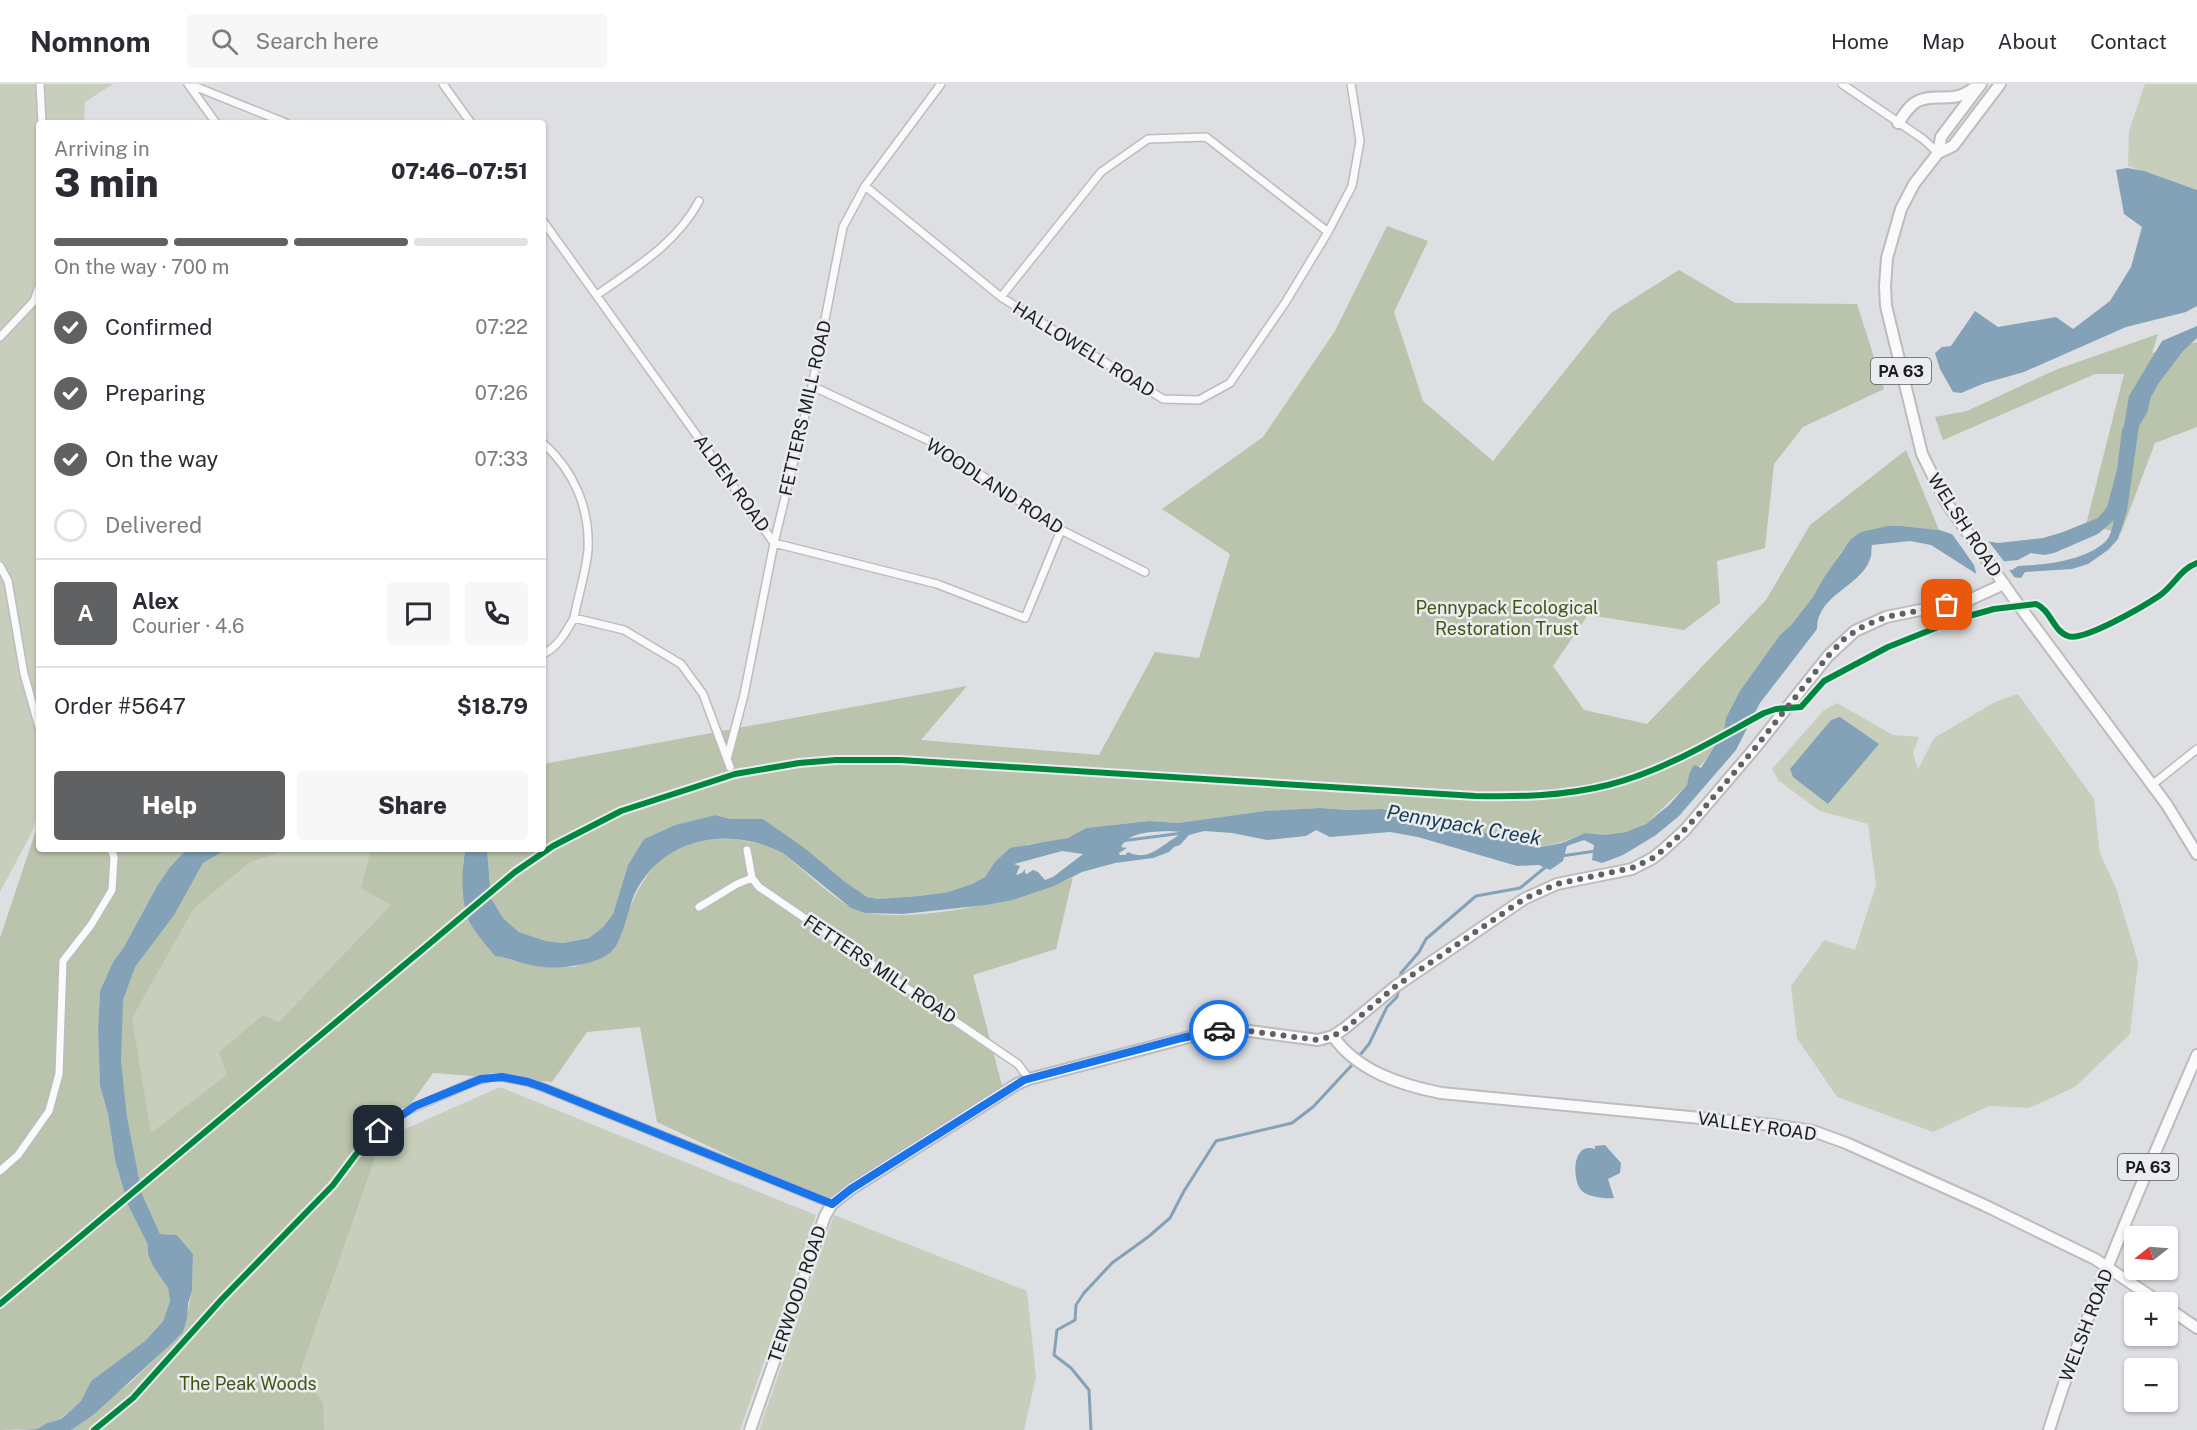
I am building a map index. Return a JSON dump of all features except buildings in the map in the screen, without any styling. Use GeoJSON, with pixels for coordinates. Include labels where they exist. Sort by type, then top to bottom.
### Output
{"type":"FeatureCollection","features":[{"type":"Feature","properties":{"kind":"street"},"geometry":{"type":"LineString","coordinates":[[40,84],[42,120]]}},
{"type":"Feature","properties":{"kind":"street"},"geometry":{"type":"LineString","coordinates":[[188,84],[214,120]]}},
{"type":"Feature","properties":{"kind":"street"},"geometry":{"type":"LineString","coordinates":[[188,84],[278,120]]}},
{"type":"Feature","properties":{"kind":"street"},"geometry":{"type":"LineString","coordinates":[[443,84],[469,120]]}},
{"type":"Feature","properties":{"kind":"street","name":"FETTERS MILL ROAD"},"geometry":{"type":"LineString","coordinates":[[727,759],[744,694],[774,543],[812,386],[843,227],[865,186],[941,84]]}},
{"type":"Feature","properties":{"kind":"street","name":"HALLOWELL ROAD"},"geometry":{"type":"LineString","coordinates":[[865,186],[1000,297],[1163,399],[1199,400],[1230,383],[1328,232],[1352,186],[1360,141],[1351,84]]}},
{"type":"Feature","properties":{"kind":"street"},"geometry":{"type":"LineString","coordinates":[[1842,84],[1923,139],[1938,153]]}},
{"type":"Feature","properties":{"kind":"street"},"geometry":{"type":"LineString","coordinates":[[1899,123],[1917,101],[1958,97],[1967,94],[1980,84]]}},
{"type":"Feature","properties":{"kind":"street","name":"WELSH ROAD"},"geometry":{"type":"LineString","coordinates":[[1980,84],[1941,137],[1938,153],[1914,184],[1901,209],[1887,258],[1885,286],[1892,335],[1922,454],[1941,494],[1965,530],[2167,805],[2197,854]]}},
{"type":"Feature","properties":{"kind":"street","name":"WELSH ROAD"},"geometry":{"type":"LineString","coordinates":[[1938,153],[1953,146],[2000,84]]}},
{"type":"Feature","properties":{"kind":"street"},"geometry":{"type":"LineString","coordinates":[[1000,297],[1101,172],[1148,139],[1206,137],[1328,232]]}},
{"type":"Feature","properties":{"kind":"street"},"geometry":{"type":"LineString","coordinates":[[597,295],[647,259],[678,232],[690,219],[699,201]]}},
{"type":"Feature","properties":{"kind":"street","name":"ALDEN ROAD"},"geometry":{"type":"LineString","coordinates":[[546,226],[774,543],[937,584],[1024,618],[1061,530]]}},
{"type":"Feature","properties":{"kind":"street"},"geometry":{"type":"LineString","coordinates":[[0,337],[34,301],[36,295]]}},
{"type":"Feature","properties":{"kind":"street","name":"WOODLAND ROAD"},"geometry":{"type":"LineString","coordinates":[[812,386],[936,444],[1061,530],[1145,572]]}},
{"type":"Feature","properties":{"kind":"street"},"geometry":{"type":"LineString","coordinates":[[546,446],[567,468],[580,493],[586,521],[588,550],[574,618],[564,635],[546,652]]}},
{"type":"Feature","properties":{"kind":"street"},"geometry":{"type":"LineString","coordinates":[[0,566],[8,581],[24,674],[36,716]]}},
{"type":"Feature","properties":{"kind":"street"},"geometry":{"type":"LineString","coordinates":[[1333,1036],[1345,1029],[1407,978],[1535,893],[1569,881],[1632,868],[1663,850],[1685,830],[1749,756],[1837,646],[1855,631],[1886,617],[1969,600],[2002,581]]}},
{"type":"Feature","properties":{"kind":"street"},"geometry":{"type":"LineString","coordinates":[[574,618],[624,630],[681,664],[703,694],[730,768]]}},
{"type":"Feature","properties":{"kind":"street"},"geometry":{"type":"LineString","coordinates":[[2152,785],[2197,749]]}},
{"type":"Feature","properties":{"kind":"street"},"geometry":{"type":"LineString","coordinates":[[699,907],[737,884],[752,878],[747,850]]}},
{"type":"Feature","properties":{"kind":"street"},"geometry":{"type":"LineString","coordinates":[[0,1171],[18,1155],[49,1111],[59,1074],[63,961],[91,925],[112,890],[114,857],[112,852]]}},
{"type":"Feature","properties":{"kind":"street","name":"FETTERS MILL ROAD"},"geometry":{"type":"LineString","coordinates":[[752,878],[759,887],[1018,1064],[1029,1079]]}},
{"type":"Feature","properties":{"kind":"street","name":"TERWOOD ROAD"},"geometry":{"type":"LineString","coordinates":[[750,1430],[821,1226],[832,1204],[851,1189],[1017,1084],[1029,1079],[1212,1031],[1249,1031],[1318,1040],[1333,1036]]}},
{"type":"Feature","properties":{"kind":"street","name":"VALLEY ROAD"},"geometry":{"type":"LineString","coordinates":[[1333,1036],[1350,1055],[1365,1065],[1404,1084],[1440,1093],[1694,1117],[1813,1131],[1864,1151],[1984,1205],[2084,1253],[2144,1292]]}},
{"type":"Feature","properties":{"kind":"street","name":"WELSH ROAD"},"geometry":{"type":"LineString","coordinates":[[2049,1430],[2071,1360],[2197,1054]]}},
{"type":"Feature","properties":{"kind":"street"},"geometry":{"type":"LineString","coordinates":[[357,1153],[385,1126],[415,1106],[481,1079],[502,1077],[545,1088],[832,1204]]}},
{"type":"Feature","properties":{"kind":"street"},"geometry":{"type":"LineString","coordinates":[[2178,1315],[2197,1328]]}},
{"type":"Feature","properties":{"kind":"green space"},"geometry":{"type":"Polygon","coordinates":[[[0,84],[113,84],[85,102],[84,120],[36,120],[36,820],[0,892],[0,84]]]}},
{"type":"Feature","properties":{"kind":"green space"},"geometry":{"type":"Polygon","coordinates":[[[2145,84],[2197,84],[2197,190],[2128,166],[2129,131],[2145,84]]]}},
{"type":"Feature","properties":{"kind":"green space","name":"Pennypack Ecological Restoration Trust"},"geometry":{"type":"Polygon","coordinates":[[[1387,226],[1428,241],[1394,312],[1423,401],[1493,461],[1611,313],[1679,270],[1735,303],[1857,304],[1884,389],[1803,427],[1774,464],[1765,548],[1717,561],[1720,603],[1684,630],[1588,615],[1553,666],[1584,710],[1647,724],[1766,600],[1810,525],[1906,450],[1939,530],[1902,526],[1861,532],[1841,552],[1813,597],[1769,651],[1726,737],[1715,746],[1700,766],[1689,774],[1687,785],[1646,824],[1626,832],[1605,835],[1585,833],[1562,842],[1535,848],[1525,839],[1499,836],[1381,809],[1320,808],[1265,811],[1178,823],[1149,821],[1086,828],[1068,838],[1047,843],[1028,844],[994,863],[985,877],[948,892],[878,899],[867,897],[844,881],[806,849],[763,819],[730,819],[715,815],[675,825],[644,839],[628,865],[613,914],[604,926],[589,938],[563,943],[546,941],[519,932],[503,918],[491,898],[487,852],[546,852],[546,763],[967,686],[921,740],[1099,755],[1155,652],[1199,658],[1230,554],[1162,509],[1263,437],[1335,331],[1387,226]]]}},
{"type":"Feature","properties":{"kind":"green space"},"geometry":{"type":"Polygon","coordinates":[[[2158,334],[2152,353],[2197,342],[2197,427],[2155,443],[2121,533],[2086,525],[2124,374],[2095,374],[1943,440],[1935,417],[1967,411],[2055,370],[2158,334]]]}},
{"type":"Feature","properties":{"kind":"green space"},"geometry":{"type":"Polygon","coordinates":[[[2018,694],[2094,799],[2100,854],[2116,888],[2138,962],[2130,1034],[2075,1087],[2029,1108],[1989,1106],[1933,1132],[1837,1097],[1797,1038],[1791,986],[1824,940],[1855,950],[1876,885],[1868,824],[1820,811],[1779,781],[1772,769],[1824,710],[1837,703],[1893,735],[1919,737],[1913,753],[1918,769],[1934,738],[1995,702],[2018,694]]]}},
{"type":"Feature","properties":{"kind":"green space"},"geometry":{"type":"Polygon","coordinates":[[[36,830],[36,852],[184,852],[157,886],[124,947],[113,962],[100,991],[98,1030],[100,1086],[108,1114],[115,1160],[128,1205],[148,1245],[148,1254],[168,1288],[170,1301],[163,1321],[145,1341],[91,1381],[81,1401],[60,1419],[37,1429],[0,1430],[0,938],[36,830]]]}},
{"type":"Feature","properties":{"kind":"green space","name":"The Peak Woods"},"geometry":{"type":"Polygon","coordinates":[[[711,839],[735,839],[770,846],[783,853],[847,905],[875,914],[932,913],[997,902],[1073,877],[1056,949],[973,975],[1004,1093],[832,1204],[657,1122],[640,1027],[587,1032],[552,1082],[433,1073],[378,1149],[300,1372],[323,1403],[324,1430],[71,1430],[92,1416],[108,1399],[129,1384],[183,1332],[192,1291],[193,1254],[177,1235],[160,1234],[142,1194],[127,1117],[120,1036],[123,1000],[135,967],[159,934],[203,863],[222,852],[280,852],[250,862],[194,908],[132,1018],[151,1133],[227,1075],[219,1052],[263,1015],[279,1022],[391,905],[361,888],[370,852],[465,852],[463,861],[464,898],[469,920],[495,956],[536,966],[575,967],[614,950],[642,884],[664,857],[680,847],[711,839]]]}},
{"type":"Feature","properties":{"kind":"green space"},"geometry":{"type":"Polygon","coordinates":[[[179,852],[473,852],[129,1180],[101,1030],[179,852]]]}},
{"type":"Feature","properties":{"kind":"green space","name":"The Peak Woods"},"geometry":{"type":"Polygon","coordinates":[[[500,1087],[816,1215],[740,1430],[109,1430],[394,1134],[500,1087]]]}},
{"type":"Feature","properties":{"kind":"green space"},"geometry":{"type":"Polygon","coordinates":[[[834,1215],[1027,1291],[1036,1377],[1024,1430],[759,1430],[834,1215]]]}},
{"type":"Feature","properties":{"kind":"water"},"geometry":{"type":"Polygon","coordinates":[[[2127,168],[2144,171],[2197,190],[2197,306],[2186,312],[2126,327],[2024,372],[1985,383],[1961,393],[1953,392],[1940,369],[1935,353],[1942,347],[1951,346],[1975,311],[1998,327],[2056,317],[2073,329],[2110,301],[2131,267],[2142,227],[2124,214],[2116,170],[2127,168]]]}},
{"type":"Feature","properties":{"kind":"water"},"geometry":{"type":"Polygon","coordinates":[[[2197,326],[2197,338],[2183,351],[2158,384],[2151,397],[2147,413],[2139,426],[2127,511],[2118,539],[2108,550],[2088,564],[2072,569],[2025,572],[2021,578],[1975,573],[1931,545],[1910,541],[1872,545],[1871,557],[1865,569],[1824,607],[1817,629],[1760,703],[1736,750],[1679,816],[1656,835],[1623,855],[1602,863],[1592,860],[1594,845],[1584,840],[1567,846],[1563,861],[1550,870],[1539,865],[1517,866],[1418,837],[1390,832],[1330,837],[1316,830],[1306,836],[1267,840],[1232,833],[1204,831],[1189,835],[1180,845],[1153,858],[1115,863],[1082,872],[1054,886],[1012,900],[903,914],[865,913],[851,908],[783,853],[762,844],[719,839],[698,842],[679,849],[661,860],[646,875],[634,895],[616,946],[606,955],[587,963],[565,967],[543,967],[495,956],[466,914],[463,885],[465,852],[487,852],[491,898],[503,918],[519,932],[546,941],[563,943],[589,938],[604,926],[613,914],[628,865],[644,839],[675,825],[715,815],[730,819],[763,819],[806,849],[867,897],[878,899],[948,892],[985,877],[994,863],[1010,848],[1068,838],[1086,828],[1149,821],[1178,823],[1265,811],[1320,808],[1381,809],[1499,836],[1525,839],[1535,848],[1562,843],[1585,833],[1605,835],[1626,832],[1646,824],[1669,805],[1687,785],[1694,765],[1701,768],[1716,744],[1725,737],[1726,718],[1740,691],[1780,635],[1813,597],[1851,539],[1861,532],[1888,526],[1902,526],[1939,530],[1998,543],[2043,538],[2098,518],[2107,507],[2117,470],[2129,396],[2162,341],[2197,326]],[[2114,520],[2098,534],[2054,553],[2044,555],[2031,553],[2018,560],[1978,564],[1981,569],[2012,570],[2018,566],[2040,565],[2075,558],[2096,548],[2110,535],[2114,520]],[[1169,831],[1135,835],[1125,842],[1121,847],[1127,848],[1119,853],[1120,855],[1128,852],[1139,855],[1149,854],[1182,832],[1169,831]],[[1062,851],[1014,864],[1020,866],[1016,875],[1025,869],[1027,874],[1033,870],[1045,880],[1053,877],[1083,854],[1062,851]]]}},
{"type":"Feature","properties":{"kind":"water"},"geometry":{"type":"Polygon","coordinates":[[[1840,717],[1879,744],[1828,804],[1793,777],[1790,769],[1831,720],[1840,717]]]}},
{"type":"Feature","properties":{"kind":"water"},"geometry":{"type":"Polygon","coordinates":[[[184,852],[222,852],[203,863],[174,915],[135,967],[123,1000],[121,1061],[127,1117],[142,1194],[160,1234],[177,1235],[193,1254],[192,1291],[187,1318],[183,1332],[171,1344],[92,1416],[71,1430],[19,1430],[37,1429],[61,1419],[81,1401],[91,1381],[145,1341],[163,1321],[170,1301],[168,1288],[153,1266],[148,1254],[148,1245],[128,1205],[115,1160],[108,1114],[100,1086],[98,1030],[100,991],[113,962],[170,867],[184,852]]]}},
{"type":"Feature","properties":{"kind":"water"},"geometry":{"type":"Polygon","coordinates":[[[1605,1145],[1621,1163],[1620,1173],[1608,1179],[1614,1198],[1588,1195],[1582,1191],[1576,1180],[1576,1164],[1581,1151],[1605,1145]]]}},
{"type":"Feature","properties":{"kind":"pier"},"geometry":{"type":"Polygon","coordinates":[[[1950,531],[1986,538],[2006,564],[1984,566],[2007,567],[2015,578],[1977,576],[1974,565],[1950,531]]]}},
{"type":"Feature","properties":{"kind":"waterway","name":"Pennypack Creek"},"geometry":{"type":"LineString","coordinates":[[1121,841],[1183,833]]}},
{"type":"Feature","properties":{"kind":"waterway","name":"Pennypack Creek"},"geometry":{"type":"LineString","coordinates":[[1561,856],[1596,851]]}},
{"type":"Feature","properties":{"kind":"waterway"},"geometry":{"type":"LineString","coordinates":[[1400,978],[1401,973],[1419,952],[1426,939],[1476,896],[1520,888],[1548,865]]}},
{"type":"Feature","properties":{"kind":"waterway"},"geometry":{"type":"LineString","coordinates":[[1091,1430],[1089,1390],[1071,1368],[1054,1355],[1057,1330],[1075,1320],[1076,1305],[1112,1263],[1170,1218],[1184,1191],[1216,1141],[1292,1123],[1313,1107],[1369,1044],[1387,1007],[1397,997],[1399,988]]}},
{"type":"Feature","properties":{"kind":"cycle path"},"geometry":{"type":"LineString","coordinates":[[546,851],[621,811],[735,774],[799,763],[836,760],[900,760],[1475,796],[1525,796],[1575,792],[1608,785],[1649,772],[1764,713],[1776,709],[1801,707],[1824,681],[1888,647],[1958,619],[1994,609],[2036,604],[2045,611],[2063,633],[2068,636],[2086,634],[2128,615],[2151,601],[2164,592],[2186,569],[2197,563]]}},
{"type":"Feature","properties":{"kind":"cycle path"},"geometry":{"type":"LineString","coordinates":[[0,1304],[515,872],[544,852]]}},
{"type":"Feature","properties":{"kind":"cycle path"},"geometry":{"type":"LineString","coordinates":[[94,1430],[133,1398],[222,1299],[333,1185],[357,1153]]}},
{"type":"Feature","properties":{"kind":"way so far"},"geometry":{"type":"LineString","coordinates":[[1219,1030],[1326,1039],[1345,1029],[1396,986],[1524,899],[1557,884],[1611,874],[1642,865],[1685,830],[1845,638],[1864,626],[1886,617],[1947,605]]}},
{"type":"Feature","properties":{"kind":"route"},"geometry":{"type":"LineString","coordinates":[[379,1131],[415,1106],[481,1079],[502,1077],[545,1088],[587,1107],[832,1204],[851,1189],[1024,1080],[1219,1030]]}}]}
